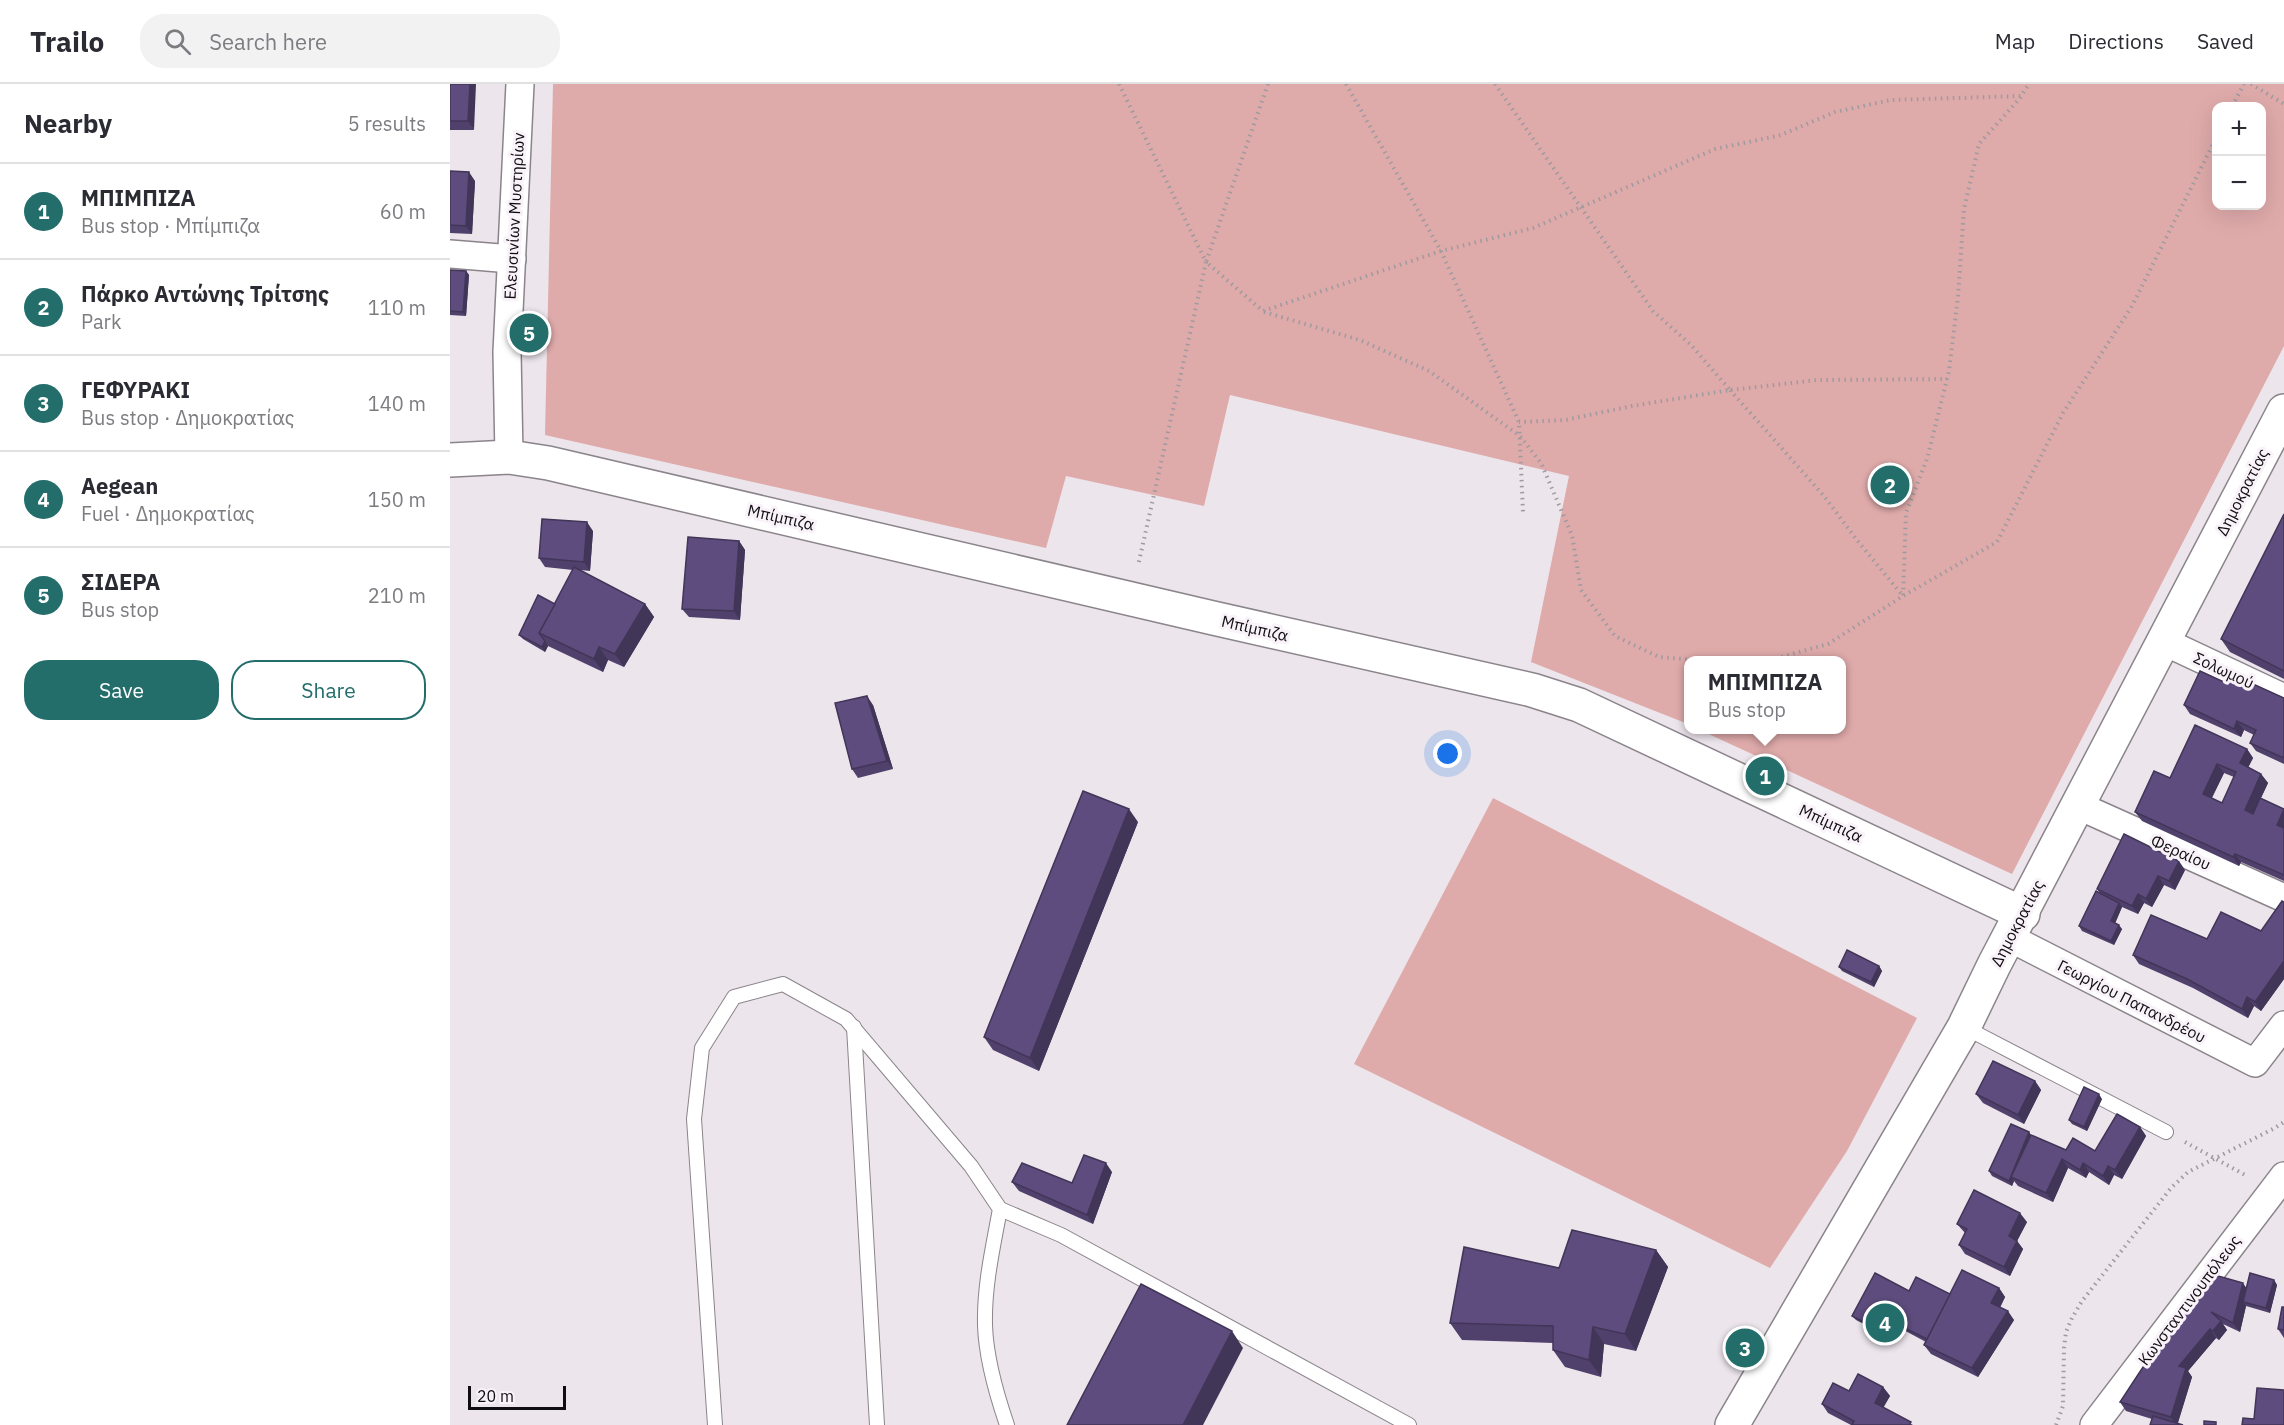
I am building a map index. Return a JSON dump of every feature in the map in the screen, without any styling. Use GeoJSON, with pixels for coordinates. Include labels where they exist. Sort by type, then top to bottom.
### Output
{"type":"FeatureCollection","features":[{"type":"Feature","properties":{"kind":"street","name":"Ελευσινίων Μυστηρίων"},"geometry":{"type":"LineString","coordinates":[[509,457],[507,352],[520,84]]}},
{"type":"Feature","properties":{"kind":"street"},"geometry":{"type":"LineString","coordinates":[[450,254],[512,259]]}},
{"type":"Feature","properties":{"kind":"street","name":"Δημοκρατίας"},"geometry":{"type":"LineString","coordinates":[[1732,1425],[1964,1028],[1994,965],[2284,411]]}},
{"type":"Feature","properties":{"kind":"street","name":"Μπίμπιζα"},"geometry":{"type":"LineString","coordinates":[[450,460],[509,457],[548,463],[1130,599],[1510,684],[1564,699],[2016,926]]}},
{"type":"Feature","properties":{"kind":"street","name":"Σολωμού"},"geometry":{"type":"LineString","coordinates":[[2165,642],[2284,698]]}},
{"type":"Feature","properties":{"kind":"street","name":"Φεραίου"},"geometry":{"type":"LineString","coordinates":[[2079,806],[2284,898]]}},
{"type":"Feature","properties":{"kind":"street","name":"Γεωργίου Παπανδρέου"},"geometry":{"type":"LineString","coordinates":[[2016,926],[2254,1063],[2284,1025]]}},
{"type":"Feature","properties":{"kind":"street","name":"Κωνσταντινουπόλεως"},"geometry":{"type":"LineString","coordinates":[[2094,1425],[2279,1190]]}},
{"type":"Feature","properties":{"kind":"lane"},"geometry":{"type":"LineString","coordinates":[[715,1425],[694,1119],[702,1048],[734,997],[783,984],[846,1018],[971,1166],[1000,1209],[1061,1235],[1408,1425]]}},
{"type":"Feature","properties":{"kind":"lane"},"geometry":{"type":"LineString","coordinates":[[854,1027],[878,1425]]}},
{"type":"Feature","properties":{"kind":"lane"},"geometry":{"type":"LineString","coordinates":[[1964,1028],[2166,1132]]}},
{"type":"Feature","properties":{"kind":"lane"},"geometry":{"type":"LineString","coordinates":[[1000,1209],[988,1275],[985,1325],[994,1386],[1007,1425]]}},
{"type":"Feature","properties":{"kind":"path"},"geometry":{"type":"LineString","coordinates":[[1119,84],[1206,262],[1263,311],[1360,340],[1429,371],[1520,436],[1540,463],[1572,535],[1581,590],[1615,636],[1659,657],[1684,659]]}},
{"type":"Feature","properties":{"kind":"path"},"geometry":{"type":"LineString","coordinates":[[1130,599],[1206,262],[1268,84]]}},
{"type":"Feature","properties":{"kind":"path"},"geometry":{"type":"LineString","coordinates":[[1346,84],[1441,251],[1519,422],[1523,512]]}},
{"type":"Feature","properties":{"kind":"path"},"geometry":{"type":"LineString","coordinates":[[1495,84],[1653,311],[1691,345],[1824,496],[1903,596]]}},
{"type":"Feature","properties":{"kind":"path"},"geometry":{"type":"LineString","coordinates":[[1903,596],[1906,513],[1927,459],[1947,379],[1958,297],[1964,209],[1979,144],[2029,84]]}},
{"type":"Feature","properties":{"kind":"path"},"geometry":{"type":"LineString","coordinates":[[2234,102],[2244,84]]}},
{"type":"Feature","properties":{"kind":"path"},"geometry":{"type":"LineString","coordinates":[[2251,84],[2284,104]]}},
{"type":"Feature","properties":{"kind":"path"},"geometry":{"type":"LineString","coordinates":[[1263,311],[1441,251],[1533,228],[1715,149],[1781,135],[1835,112],[1891,100],[2021,96]]}},
{"type":"Feature","properties":{"kind":"path"},"geometry":{"type":"LineString","coordinates":[[1784,656],[1828,644],[1903,596],[1997,542],[2063,413],[2132,306],[2212,148]]}},
{"type":"Feature","properties":{"kind":"path"},"geometry":{"type":"LineString","coordinates":[[1519,422],[1565,420],[1730,390],[1817,380],[1947,379]]}},
{"type":"Feature","properties":{"kind":"path"},"geometry":{"type":"LineString","coordinates":[[2056,1425],[2063,1406],[2064,1348],[2072,1318],[2082,1300],[2171,1188],[2188,1172],[2284,1122]]}},
{"type":"Feature","properties":{"kind":"path"},"geometry":{"type":"LineString","coordinates":[[2166,1132],[2212,1158],[2279,1190]]}},
{"type":"Feature","properties":{"kind":"shaded area"},"geometry":{"type":"Polygon","coordinates":[[[553,84],[2284,84],[2284,346],[2012,874],[1709,734],[1846,734],[1846,656],[1684,656],[1684,722],[1531,662],[1569,476],[1230,395],[1204,506],[1066,476],[1046,548],[545,435],[553,84]]]}},
{"type":"Feature","properties":{"kind":"shaded area"},"geometry":{"type":"Polygon","coordinates":[[[1493,798],[1917,1018],[1847,1151],[1770,1268],[1354,1064],[1493,798]]]}},
{"type":"Feature","properties":{"kind":"building"},"geometry":{"type":"Polygon","coordinates":[[[450,84],[470,84],[468,121],[450,121],[450,84]]]}},
{"type":"Feature","properties":{"kind":"building"},"geometry":{"type":"Polygon","coordinates":[[[450,171],[469,172],[466,226],[450,225],[450,171]]]}},
{"type":"Feature","properties":{"kind":"building"},"geometry":{"type":"Polygon","coordinates":[[[450,270],[466,271],[463,312],[450,311],[450,270]]]}},
{"type":"Feature","properties":{"kind":"building"},"geometry":{"type":"Polygon","coordinates":[[[2284,514],[2284,671],[2221,639],[2284,514]]]}},
{"type":"Feature","properties":{"kind":"building"},"geometry":{"type":"Polygon","coordinates":[[[542,519],[587,522],[584,562],[539,558],[542,519]]]}},
{"type":"Feature","properties":{"kind":"building"},"geometry":{"type":"Polygon","coordinates":[[[688,537],[739,541],[734,611],[682,609],[688,537]]]}},
{"type":"Feature","properties":{"kind":"building"},"geometry":{"type":"Polygon","coordinates":[[[574,567],[645,604],[615,654],[599,647],[594,659],[539,633],[574,567]]]}},
{"type":"Feature","properties":{"kind":"building"},"geometry":{"type":"Polygon","coordinates":[[[538,595],[555,604],[539,633],[545,641],[542,647],[519,635],[538,595]]]}},
{"type":"Feature","properties":{"kind":"building"},"geometry":{"type":"Polygon","coordinates":[[[2200,671],[2226,683],[2231,674],[2284,698],[2284,758],[2250,743],[2256,730],[2237,721],[2234,729],[2184,705],[2200,671]]]}},
{"type":"Feature","properties":{"kind":"building"},"geometry":{"type":"Polygon","coordinates":[[[867,696],[887,761],[852,769],[835,703],[867,696]]]}},
{"type":"Feature","properties":{"kind":"building"},"geometry":{"type":"Polygon","coordinates":[[[2195,725],[2247,749],[2240,763],[2261,774],[2245,810],[2253,814],[2260,798],[2284,809],[2277,825],[2284,828],[2284,875],[2235,854],[2233,857],[2135,812],[2154,771],[2170,778],[2195,725]],[[2217,764],[2203,794],[2222,803],[2236,772],[2217,764]]]}},
{"type":"Feature","properties":{"kind":"building"},"geometry":{"type":"Polygon","coordinates":[[[1083,791],[1129,809],[1030,1058],[984,1037],[1083,791]]]}},
{"type":"Feature","properties":{"kind":"building"},"geometry":{"type":"Polygon","coordinates":[[[2124,834],[2179,861],[2169,881],[2158,876],[2146,899],[2138,894],[2132,906],[2097,889],[2124,834]]]}},
{"type":"Feature","properties":{"kind":"building"},"geometry":{"type":"Polygon","coordinates":[[[2096,891],[2119,903],[2111,921],[2119,925],[2111,941],[2079,926],[2096,891]]]}},
{"type":"Feature","properties":{"kind":"building"},"geometry":{"type":"Polygon","coordinates":[[[2282,901],[2284,902],[2284,961],[2255,1002],[2247,997],[2242,1009],[2187,979],[2133,955],[2151,915],[2207,939],[2221,912],[2261,931],[2282,901]]]}},
{"type":"Feature","properties":{"kind":"building"},"geometry":{"type":"Polygon","coordinates":[[[1847,950],[1879,966],[1871,982],[1839,967],[1847,950]]]}},
{"type":"Feature","properties":{"kind":"building"},"geometry":{"type":"Polygon","coordinates":[[[1993,1061],[2035,1081],[2018,1115],[1976,1094],[1993,1061]]]}},
{"type":"Feature","properties":{"kind":"building"},"geometry":{"type":"Polygon","coordinates":[[[2084,1087],[2099,1094],[2084,1127],[2069,1120],[2084,1087]]]}},
{"type":"Feature","properties":{"kind":"building"},"geometry":{"type":"Polygon","coordinates":[[[2117,1114],[2140,1127],[2115,1170],[2108,1166],[2103,1176],[2083,1163],[2080,1170],[2062,1159],[2046,1193],[2011,1177],[2031,1135],[2066,1150],[2073,1138],[2095,1151],[2117,1114]]]}},
{"type":"Feature","properties":{"kind":"building"},"geometry":{"type":"Polygon","coordinates":[[[2011,1124],[2029,1132],[2009,1181],[1989,1171],[2011,1124]]]}},
{"type":"Feature","properties":{"kind":"building"},"geometry":{"type":"Polygon","coordinates":[[[1084,1155],[1106,1163],[1087,1215],[1012,1182],[1022,1163],[1072,1183],[1084,1155]]]}},
{"type":"Feature","properties":{"kind":"building"},"geometry":{"type":"Polygon","coordinates":[[[1974,1190],[2020,1213],[2009,1236],[2017,1241],[2004,1267],[1959,1245],[1967,1229],[1957,1224],[1974,1190]]]}},
{"type":"Feature","properties":{"kind":"building"},"geometry":{"type":"Polygon","coordinates":[[[1572,1230],[1656,1250],[1625,1334],[1593,1327],[1589,1360],[1553,1350],[1553,1326],[1450,1323],[1464,1247],[1559,1268],[1572,1230]]]}},
{"type":"Feature","properties":{"kind":"building"},"geometry":{"type":"Polygon","coordinates":[[[1962,1270],[1999,1288],[1991,1303],[2008,1311],[1972,1368],[1924,1345],[1962,1270]]]}},
{"type":"Feature","properties":{"kind":"building"},"geometry":{"type":"Polygon","coordinates":[[[1875,1273],[1909,1291],[1916,1277],[1950,1294],[1927,1339],[1894,1323],[1889,1335],[1852,1316],[1875,1273]]]}},
{"type":"Feature","properties":{"kind":"building"},"geometry":{"type":"Polygon","coordinates":[[[2250,1273],[2274,1280],[2266,1308],[2243,1302],[2250,1273]]]}},
{"type":"Feature","properties":{"kind":"building"},"geometry":{"type":"Polygon","coordinates":[[[2211,1274],[2243,1283],[2233,1323],[2211,1312],[2221,1321],[2213,1331],[2210,1329],[2179,1366],[2186,1368],[2171,1417],[2120,1402],[2149,1358],[2211,1274]]]}},
{"type":"Feature","properties":{"kind":"building"},"geometry":{"type":"Polygon","coordinates":[[[1141,1284],[1232,1331],[1183,1425],[1067,1425],[1141,1284]]]}},
{"type":"Feature","properties":{"kind":"building"},"geometry":{"type":"Polygon","coordinates":[[[2282,1307],[2284,1307],[2284,1330],[2278,1329],[2282,1307]]]}},
{"type":"Feature","properties":{"kind":"building"},"geometry":{"type":"Polygon","coordinates":[[[1858,1374],[1883,1387],[1875,1403],[1911,1422],[1909,1425],[1852,1425],[1854,1421],[1822,1404],[1833,1383],[1849,1391],[1858,1374]]]}},
{"type":"Feature","properties":{"kind":"building"},"geometry":{"type":"Polygon","coordinates":[[[2257,1388],[2284,1390],[2284,1425],[2242,1425],[2243,1418],[2254,1419],[2257,1388]]]}},
{"type":"Feature","properties":{"kind":"building"},"geometry":{"type":"Polygon","coordinates":[[[2153,1416],[2183,1425],[2150,1425],[2153,1416]]]}},
{"type":"Feature","properties":{"kind":"building"},"geometry":{"type":"Polygon","coordinates":[[[2204,1421],[2216,1422],[2216,1425],[2204,1425],[2204,1421]]]}},
{"type":"Feature","properties":{"kind":"place","name":"ΣΙΔΕΡΑ"},"geometry":{"type":"Point","coordinates":[529,333]}},
{"type":"Feature","properties":{"kind":"place","name":"Πάρκο Αντώνης Τρίτσης"},"geometry":{"type":"Point","coordinates":[1890,485]}},
{"type":"Feature","properties":{"kind":"place","name":"ΜΠΙΜΠΙΖΑ"},"geometry":{"type":"Point","coordinates":[1765,776]}},
{"type":"Feature","properties":{"kind":"place","name":"Aegean"},"geometry":{"type":"Point","coordinates":[1885,1323]}},
{"type":"Feature","properties":{"kind":"place","name":"ΓΕΦΥΡΑΚΙ"},"geometry":{"type":"Point","coordinates":[1745,1348]}}]}
